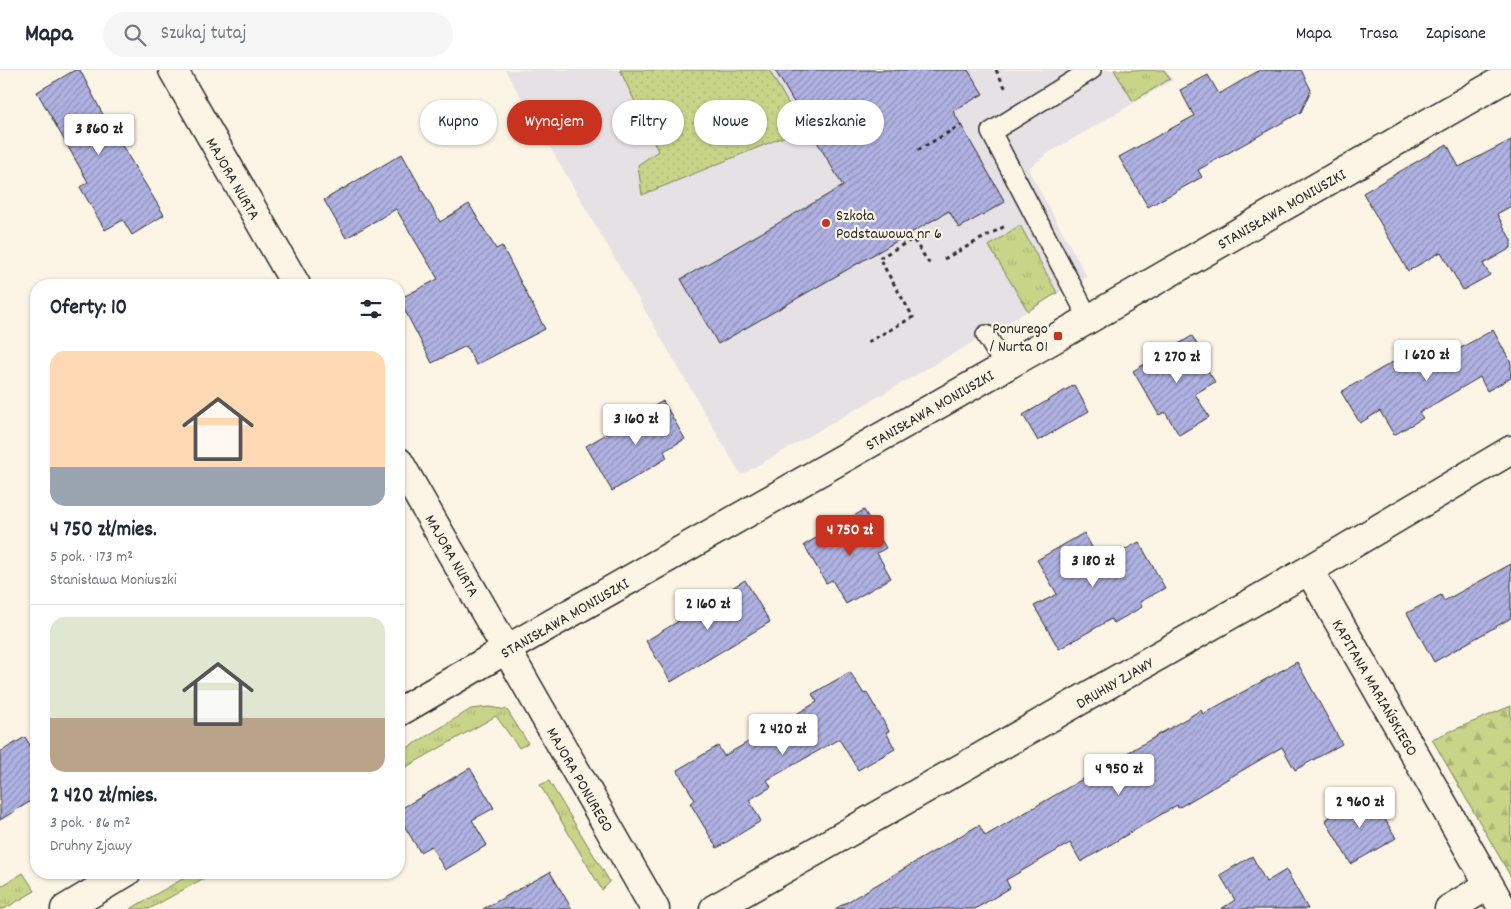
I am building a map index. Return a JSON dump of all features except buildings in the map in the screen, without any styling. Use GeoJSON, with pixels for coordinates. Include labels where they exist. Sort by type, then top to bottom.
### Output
{"type":"FeatureCollection","features":[{"type":"Feature","properties":{"kind":"street","name":"MAJORA NURTA"},"geometry":{"type":"LineString","coordinates":[[173,70],[293,279]]}},
{"type":"Feature","properties":{"kind":"street","name":"STANISŁAWA MONIUSZKI"},"geometry":{"type":"LineString","coordinates":[[405,708],[1089,319],[1511,75]]}},
{"type":"Feature","properties":{"kind":"street","name":"DRUHNY ZJAWY"},"geometry":{"type":"LineString","coordinates":[[714,909],[1309,570],[1511,450]]}},
{"type":"Feature","properties":{"kind":"street","name":"MAJORA NURTA"},"geometry":{"type":"LineString","coordinates":[[405,472],[507,649]]}},
{"type":"Feature","properties":{"kind":"street","name":"KAPITANA MARIAŃSKIEGO"},"geometry":{"type":"LineString","coordinates":[[1309,570],[1503,909]]}},
{"type":"Feature","properties":{"kind":"street","name":"MAJORA PONUREGO"},"geometry":{"type":"LineString","coordinates":[[507,649],[656,909]]}},
{"type":"Feature","properties":{"kind":"street"},"geometry":{"type":"LineString","coordinates":[[64,909],[115,879]]}},
{"type":"Feature","properties":{"kind":"street"},"geometry":{"type":"LineString","coordinates":[[1449,909],[1490,885]]}},
{"type":"Feature","properties":{"kind":"lane"},"geometry":{"type":"LineString","coordinates":[[1089,319],[991,132],[1091,70]]}},
{"type":"Feature","properties":{"kind":"lane"},"geometry":{"type":"LineString","coordinates":[[986,335],[1005,366]]}},
{"type":"Feature","properties":{"kind":"path"},"geometry":{"type":"LineString","coordinates":[[944,259],[1033,212]]}},
{"type":"Feature","properties":{"kind":"path"},"geometry":{"type":"LineString","coordinates":[[868,342],[912,316],[879,258],[913,239],[931,266]]}},
{"type":"Feature","properties":{"kind":"shaded area","name":"Szkoła Podstawowa nr 6"},"geometry":{"type":"Polygon","coordinates":[[[505,70],[1166,70],[1173,80],[1047,154],[1028,169],[1087,277],[741,475],[549,145],[602,145],[602,100],[522,100],[505,70]]]}},
{"type":"Feature","properties":{"kind":"green space"},"geometry":{"type":"Polygon","coordinates":[[[620,70],[769,70],[786,100],[777,100],[777,140],[767,144],[767,100],[694,100],[694,145],[764,145],[642,195],[638,165],[658,151],[655,145],[684,145],[684,100],[634,100],[620,70]]]}},
{"type":"Feature","properties":{"kind":"green space"},"geometry":{"type":"Polygon","coordinates":[[[1114,70],[1164,70],[1170,79],[1133,101],[1114,70]]]}},
{"type":"Feature","properties":{"kind":"green space"},"geometry":{"type":"Polygon","coordinates":[[[1020,225],[1057,293],[1028,311],[989,246],[1020,225]]]}},
{"type":"Feature","properties":{"kind":"green space"},"geometry":{"type":"Polygon","coordinates":[[[1511,706],[1511,877],[1432,739],[1511,706]]]}},
{"type":"Feature","properties":{"kind":"green space"},"geometry":{"type":"Polygon","coordinates":[[[489,707],[507,710],[528,743],[519,748],[496,716],[405,768],[405,749],[471,709],[489,707]]]}},
{"type":"Feature","properties":{"kind":"green space"},"geometry":{"type":"Polygon","coordinates":[[[549,781],[610,882],[602,890],[540,785],[549,781]]]}},
{"type":"Feature","properties":{"kind":"green space"},"geometry":{"type":"Polygon","coordinates":[[[23,873],[35,891],[4,909],[0,909],[0,887],[23,873]]]}},
{"type":"Feature","properties":{"kind":"green space"},"geometry":{"type":"Polygon","coordinates":[[[182,879],[202,879],[149,909],[130,909],[182,879]]]}},
{"type":"Feature","properties":{"kind":"place","name":"Szkoła Podstawowa nr 6"},"geometry":{"type":"Point","coordinates":[826,223]}},
{"type":"Feature","properties":{"kind":"place","name":"Ponurego / Nurta 01"},"geometry":{"type":"Point","coordinates":[1058,336]}}]}
